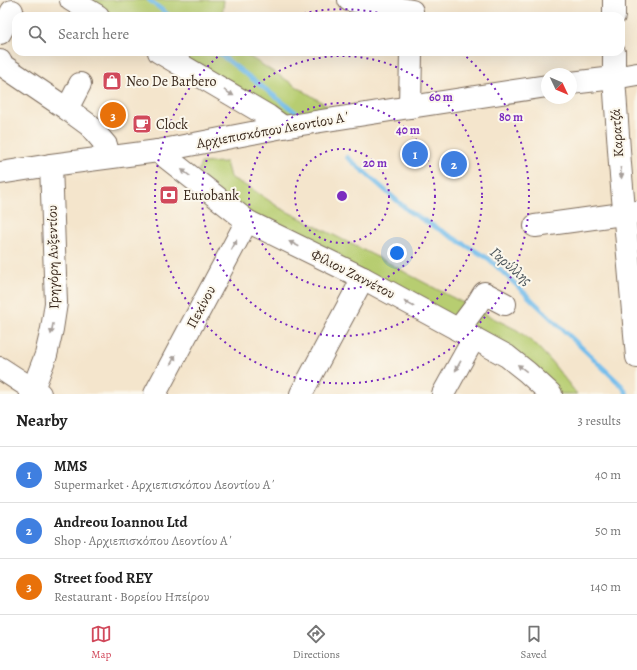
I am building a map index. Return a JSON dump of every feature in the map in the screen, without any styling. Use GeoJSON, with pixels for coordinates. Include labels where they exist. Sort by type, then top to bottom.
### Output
{"type":"FeatureCollection","features":[{"type":"Feature","properties":{"kind":"street"},"geometry":{"type":"LineString","coordinates":[[71,0],[91,12]]}},
{"type":"Feature","properties":{"kind":"street"},"geometry":{"type":"LineString","coordinates":[[349,0],[412,9]]}},
{"type":"Feature","properties":{"kind":"street"},"geometry":{"type":"LineString","coordinates":[[614,0],[614,12]]}},
{"type":"Feature","properties":{"kind":"street"},"geometry":{"type":"LineString","coordinates":[[0,33],[12,11]]}},
{"type":"Feature","properties":{"kind":"street"},"geometry":{"type":"LineString","coordinates":[[166,56],[268,116],[283,127]]}},
{"type":"Feature","properties":{"kind":"street"},"geometry":{"type":"LineString","coordinates":[[410,107],[411,56]]}},
{"type":"Feature","properties":{"kind":"street","name":"Καρατζά"},"geometry":{"type":"LineString","coordinates":[[614,56],[614,78],[620,164],[631,213],[637,357]]}},
{"type":"Feature","properties":{"kind":"street"},"geometry":{"type":"LineString","coordinates":[[0,61],[2,65],[89,125],[106,145],[109,157]]}},
{"type":"Feature","properties":{"kind":"street"},"geometry":{"type":"LineString","coordinates":[[577,82],[637,74]]}},
{"type":"Feature","properties":{"kind":"street"},"geometry":{"type":"LineString","coordinates":[[67,109],[80,84]]}},
{"type":"Feature","properties":{"kind":"street","name":"Αρχιεπισκόπου Λεοντίου Α΄"},"geometry":{"type":"LineString","coordinates":[[0,173],[158,151],[283,127],[541,87]]}},
{"type":"Feature","properties":{"kind":"street","name":"Φίλιου Ζαννέτου"},"geometry":{"type":"LineString","coordinates":[[158,151],[247,221],[363,278],[507,356],[551,394]]}},
{"type":"Feature","properties":{"kind":"street","name":"Γρηγόρη Αυξεντίου"},"geometry":{"type":"LineString","coordinates":[[34,392],[46,355],[56,303],[51,165]]}},
{"type":"Feature","properties":{"kind":"street"},"geometry":{"type":"LineString","coordinates":[[535,226],[631,213]]}},
{"type":"Feature","properties":{"kind":"street","name":"Πεκίνου"},"geometry":{"type":"LineString","coordinates":[[155,394],[247,221]]}},
{"type":"Feature","properties":{"kind":"street"},"geometry":{"type":"LineString","coordinates":[[301,394],[363,278]]}},
{"type":"Feature","properties":{"kind":"street"},"geometry":{"type":"LineString","coordinates":[[443,394],[476,306],[484,293],[505,304]]}},
{"type":"Feature","properties":{"kind":"street"},"geometry":{"type":"LineString","coordinates":[[0,368],[34,392]]}},
{"type":"Feature","properties":{"kind":"green space"},"geometry":{"type":"Polygon","coordinates":[[[76,0],[224,0],[222,12],[97,12],[76,0]]]}},
{"type":"Feature","properties":{"kind":"green space"},"geometry":{"type":"Polygon","coordinates":[[[172,56],[248,56],[334,110],[276,117],[172,56]]]}},
{"type":"Feature","properties":{"kind":"green space"},"geometry":{"type":"Polygon","coordinates":[[[226,162],[230,177],[255,191],[280,208],[517,330],[533,342],[550,360],[577,394],[557,394],[228,201],[198,171],[201,163],[226,162]]]}},
{"type":"Feature","properties":{"kind":"waterway","name":"Γαρύλλης"},"geometry":{"type":"LineString","coordinates":[[149,0],[165,12]]}},
{"type":"Feature","properties":{"kind":"waterway","name":"Γαρύλλης"},"geometry":{"type":"LineString","coordinates":[[222,56],[298,114]]}},
{"type":"Feature","properties":{"kind":"waterway","name":"Γαρύλλης"},"geometry":{"type":"LineString","coordinates":[[347,157],[410,212],[489,259],[622,386],[627,394]]}},
{"type":"Feature","properties":{"kind":"place","name":"Neo De Barbero"},"geometry":{"type":"Point","coordinates":[112,81]}},
{"type":"Feature","properties":{"kind":"place","name":"Street food REY"},"geometry":{"type":"Point","coordinates":[113,115]}},
{"type":"Feature","properties":{"kind":"place","name":"Clock"},"geometry":{"type":"Point","coordinates":[142,124]}},
{"type":"Feature","properties":{"kind":"place","name":"MMS"},"geometry":{"type":"Point","coordinates":[415,154]}},
{"type":"Feature","properties":{"kind":"place","name":"Andreou Ioannou Ltd"},"geometry":{"type":"Point","coordinates":[454,164]}},
{"type":"Feature","properties":{"kind":"place","name":"Eurobank"},"geometry":{"type":"Point","coordinates":[169,195]}}]}
